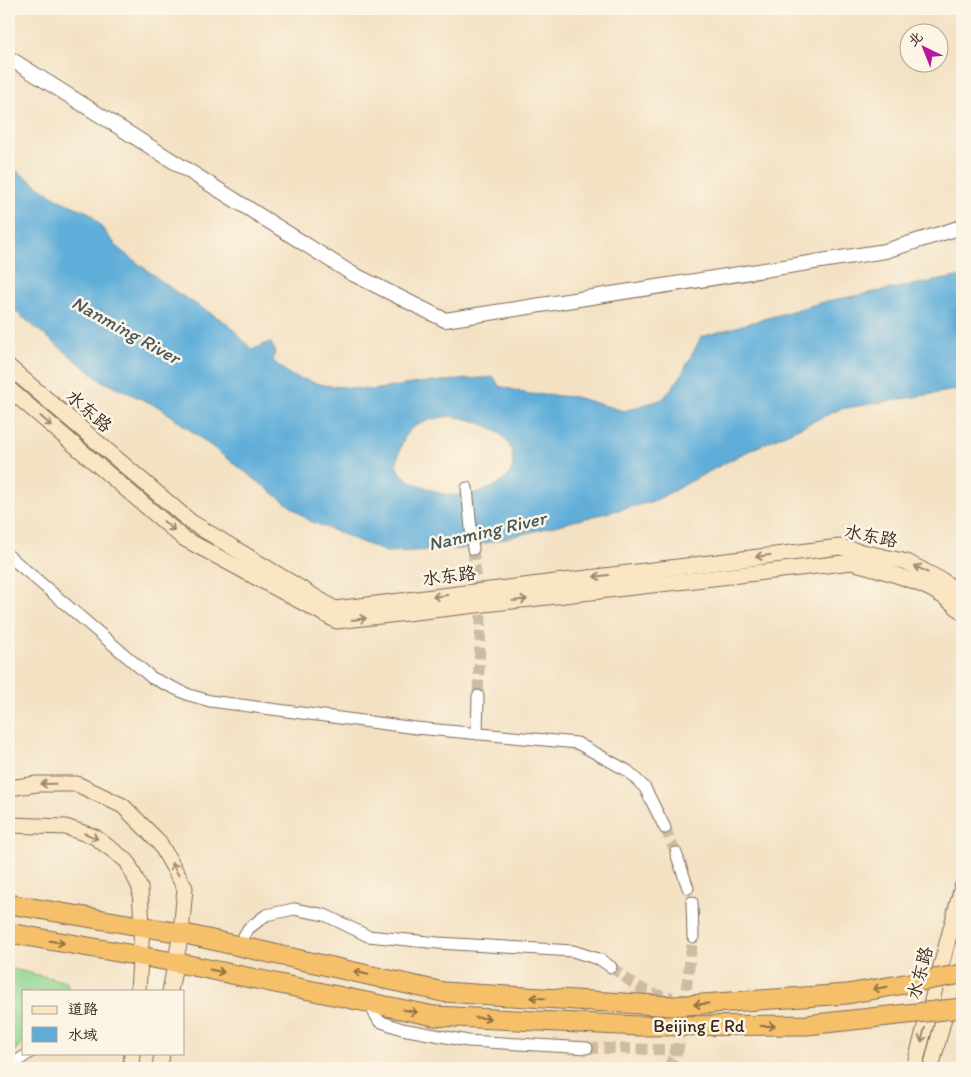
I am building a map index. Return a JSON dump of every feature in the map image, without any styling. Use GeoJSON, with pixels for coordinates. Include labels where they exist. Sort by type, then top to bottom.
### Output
{"type":"FeatureCollection","features":[{"type":"Feature","properties":{"kind":"highway","name":"Beijing E Rd"},"geometry":{"type":"LineString","coordinates":[[9,904],[181,933],[443,992],[673,1006],[847,994],[962,974]]}},
{"type":"Feature","properties":{"kind":"highway","name":"Beijing E Rd"},"geometry":{"type":"LineString","coordinates":[[9,933],[174,962],[434,1016],[640,1026],[807,1026],[962,1008]]}},
{"type":"Feature","properties":{"kind":"main road","name":"水东路"},"geometry":{"type":"LineString","coordinates":[[9,367],[191,522],[335,609],[840,547],[906,562],[943,581],[962,595]]}},
{"type":"Feature","properties":{"kind":"main road","name":"水东路"},"geometry":{"type":"LineString","coordinates":[[9,389],[183,538],[337,621],[852,562],[904,578],[934,592],[955,605],[962,612]]}},
{"type":"Feature","properties":{"kind":"main road"},"geometry":{"type":"LineString","coordinates":[[9,788],[38,784],[77,784],[122,806],[159,842],[185,888],[181,933],[170,990]]}},
{"type":"Feature","properties":{"kind":"main road"},"geometry":{"type":"LineString","coordinates":[[9,825],[66,827],[95,836],[127,861],[140,888],[142,927],[138,990]]}},
{"type":"Feature","properties":{"kind":"main road","name":"水东路"},"geometry":{"type":"LineString","coordinates":[[914,1068],[962,887]]}},
{"type":"Feature","properties":{"kind":"main road","name":"水东路"},"geometry":{"type":"LineString","coordinates":[[931,1068],[962,948]]}},
{"type":"Feature","properties":{"kind":"main road"},"geometry":{"type":"LineString","coordinates":[[131,1068],[132,1054]]}},
{"type":"Feature","properties":{"kind":"main road"},"geometry":{"type":"LineString","coordinates":[[160,1068],[162,1054]]}},
{"type":"Feature","properties":{"kind":"street"},"geometry":{"type":"LineString","coordinates":[[9,58],[350,273],[445,320],[885,251],[962,227]]}},
{"type":"Feature","properties":{"kind":"street"},"geometry":{"type":"LineString","coordinates":[[467,488],[473,548]]}},
{"type":"Feature","properties":{"kind":"street"},"geometry":{"type":"LineString","coordinates":[[9,556],[152,678],[189,695],[210,702],[416,728],[577,743],[628,771],[645,788],[665,828]]}},
{"type":"Feature","properties":{"kind":"street"},"geometry":{"type":"LineString","coordinates":[[477,734],[478,696]]}},
{"type":"Feature","properties":{"kind":"street"},"geometry":{"type":"LineString","coordinates":[[676,854],[688,888]]}},
{"type":"Feature","properties":{"kind":"street"},"geometry":{"type":"LineString","coordinates":[[692,902],[693,937]]}},
{"type":"Feature","properties":{"kind":"street"},"geometry":{"type":"LineString","coordinates":[[238,946],[248,929],[266,915],[294,909],[325,915],[368,936],[438,944],[573,951],[601,960],[611,967]]}},
{"type":"Feature","properties":{"kind":"street"},"geometry":{"type":"LineString","coordinates":[[368,1002],[379,1021],[402,1030],[468,1041],[587,1048]]}},
{"type":"Feature","properties":{"kind":"street"},"geometry":{"type":"LineString","coordinates":[[9,1068],[29,1054]]}},
{"type":"Feature","properties":{"kind":"green space"},"geometry":{"type":"Polygon","coordinates":[[[9,968],[67,982],[69,990],[22,990],[22,1045],[9,1055],[9,968]]]}},
{"type":"Feature","properties":{"kind":"water","name":"Nanming River"},"geometry":{"type":"Polygon","coordinates":[[[9,166],[61,201],[90,213],[119,249],[176,292],[228,324],[252,350],[270,342],[275,350],[273,361],[292,376],[323,385],[372,390],[418,383],[494,377],[499,386],[529,394],[575,397],[624,411],[663,399],[681,376],[701,337],[827,301],[962,276],[962,389],[840,409],[740,455],[654,501],[462,549],[386,552],[310,521],[161,408],[100,380],[9,306],[9,166]],[[448,416],[425,421],[411,429],[402,443],[396,466],[405,477],[412,482],[439,493],[459,495],[475,493],[490,488],[507,477],[513,462],[512,451],[507,441],[490,427],[458,417],[448,416]]]}},
{"type":"Feature","properties":{"kind":"tunnel"},"geometry":{"type":"LineString","coordinates":[[473,549],[481,619],[478,696]]}},
{"type":"Feature","properties":{"kind":"tunnel"},"geometry":{"type":"LineString","coordinates":[[665,828],[676,853]]}},
{"type":"Feature","properties":{"kind":"tunnel"},"geometry":{"type":"LineString","coordinates":[[668,1068],[678,1050],[693,937]]}},
{"type":"Feature","properties":{"kind":"tunnel"},"geometry":{"type":"LineString","coordinates":[[611,967],[646,991],[673,997]]}},
{"type":"Feature","properties":{"kind":"tunnel"},"geometry":{"type":"LineString","coordinates":[[587,1048],[678,1050]]}}]}
